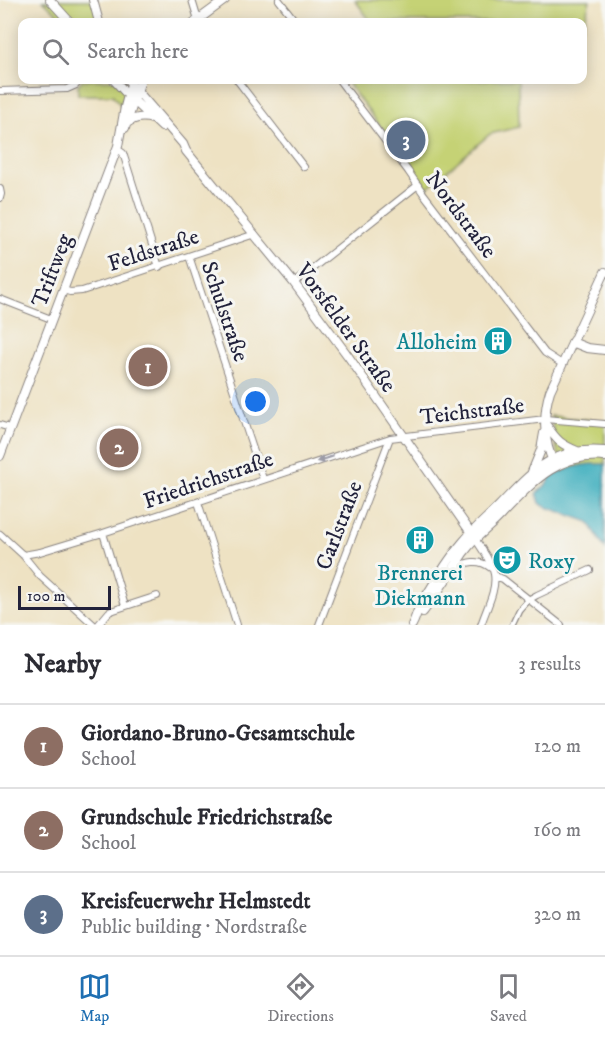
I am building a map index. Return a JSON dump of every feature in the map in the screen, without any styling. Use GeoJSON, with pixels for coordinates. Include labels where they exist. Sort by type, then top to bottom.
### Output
{"type":"FeatureCollection","features":[{"type":"Feature","properties":{"kind":"main road"},"geometry":{"type":"LineString","coordinates":[[50,0],[66,18]]}},
{"type":"Feature","properties":{"kind":"main road"},"geometry":{"type":"LineString","coordinates":[[201,18],[225,0]]}},
{"type":"Feature","properties":{"kind":"main road"},"geometry":{"type":"LineString","coordinates":[[93,1],[96,18]]}},
{"type":"Feature","properties":{"kind":"main road","name":"Vorsfelder Straße"},"geometry":{"type":"LineString","coordinates":[[118,84],[179,147],[186,151]]}},
{"type":"Feature","properties":{"kind":"main road"},"geometry":{"type":"LineString","coordinates":[[117,147],[127,123],[131,98],[130,84]]}},
{"type":"Feature","properties":{"kind":"main road","name":"Vorsfelder Straße"},"geometry":{"type":"LineString","coordinates":[[132,84],[294,283],[354,364],[473,536]]}},
{"type":"Feature","properties":{"kind":"main road"},"geometry":{"type":"LineString","coordinates":[[131,98],[140,84]]}},
{"type":"Feature","properties":{"kind":"main road","name":"Triftweg"},"geometry":{"type":"LineString","coordinates":[[0,456],[117,147],[131,98]]}},
{"type":"Feature","properties":{"kind":"main road"},"geometry":{"type":"LineString","coordinates":[[127,123],[139,117],[155,120]]}},
{"type":"Feature","properties":{"kind":"main road"},"geometry":{"type":"LineString","coordinates":[[531,474],[541,450],[549,391],[605,272]]}},
{"type":"Feature","properties":{"kind":"main road"},"geometry":{"type":"LineString","coordinates":[[545,422],[552,434],[563,445],[578,451]]}},
{"type":"Feature","properties":{"kind":"main road"},"geometry":{"type":"LineString","coordinates":[[545,422],[554,462]]}},
{"type":"Feature","properties":{"kind":"main road"},"geometry":{"type":"LineString","coordinates":[[413,623],[448,562],[531,474],[567,453],[605,451]]}},
{"type":"Feature","properties":{"kind":"main road"},"geometry":{"type":"LineString","coordinates":[[413,623],[454,568],[473,536],[495,522],[554,462],[582,457],[605,457]]}},
{"type":"Feature","properties":{"kind":"street"},"geometry":{"type":"LineString","coordinates":[[192,0],[195,18]]}},
{"type":"Feature","properties":{"kind":"street"},"geometry":{"type":"LineString","coordinates":[[279,0],[293,18]]}},
{"type":"Feature","properties":{"kind":"street"},"geometry":{"type":"LineString","coordinates":[[0,91],[67,89],[77,84]]}},
{"type":"Feature","properties":{"kind":"street"},"geometry":{"type":"LineString","coordinates":[[240,84],[304,167]]}},
{"type":"Feature","properties":{"kind":"street","name":"Nordstraße"},"geometry":{"type":"LineString","coordinates":[[342,84],[545,353],[562,364]]}},
{"type":"Feature","properties":{"kind":"street"},"geometry":{"type":"LineString","coordinates":[[117,147],[123,153],[159,267]]}},
{"type":"Feature","properties":{"kind":"street"},"geometry":{"type":"LineString","coordinates":[[294,283],[418,185]]}},
{"type":"Feature","properties":{"kind":"street"},"geometry":{"type":"LineString","coordinates":[[0,189],[0,198]]}},
{"type":"Feature","properties":{"kind":"street","name":"Feldstraße"},"geometry":{"type":"LineString","coordinates":[[63,290],[82,291],[255,234]]}},
{"type":"Feature","properties":{"kind":"street","name":"Schulstraße"},"geometry":{"type":"LineString","coordinates":[[189,256],[263,479]]}},
{"type":"Feature","properties":{"kind":"street"},"geometry":{"type":"LineString","coordinates":[[0,299],[51,319]]}},
{"type":"Feature","properties":{"kind":"street"},"geometry":{"type":"LineString","coordinates":[[572,342],[587,348],[605,350]]}},
{"type":"Feature","properties":{"kind":"street","name":"Teichstraße"},"geometry":{"type":"LineString","coordinates":[[403,436],[545,422],[605,424]]}},
{"type":"Feature","properties":{"kind":"street"},"geometry":{"type":"LineString","coordinates":[[0,424],[10,428]]}},
{"type":"Feature","properties":{"kind":"street","name":"Friedrichstraße"},"geometry":{"type":"LineString","coordinates":[[23,555],[103,533],[263,479],[390,438],[403,436]]}},
{"type":"Feature","properties":{"kind":"street","name":"Carlstraße"},"geometry":{"type":"LineString","coordinates":[[319,625],[390,438]]}},
{"type":"Feature","properties":{"kind":"street"},"geometry":{"type":"LineString","coordinates":[[198,502],[237,625]]}},
{"type":"Feature","properties":{"kind":"street"},"geometry":{"type":"LineString","coordinates":[[103,533],[125,606]]}},
{"type":"Feature","properties":{"kind":"street"},"geometry":{"type":"LineString","coordinates":[[0,534],[23,555],[40,576],[94,625]]}},
{"type":"Feature","properties":{"kind":"street"},"geometry":{"type":"LineString","coordinates":[[473,536],[494,573],[493,592],[482,625]]}},
{"type":"Feature","properties":{"kind":"street"},"geometry":{"type":"LineString","coordinates":[[454,568],[472,561],[484,563],[561,625]]}},
{"type":"Feature","properties":{"kind":"street"},"geometry":{"type":"LineString","coordinates":[[512,625],[519,610],[528,600],[590,570]]}},
{"type":"Feature","properties":{"kind":"street"},"geometry":{"type":"LineString","coordinates":[[98,625],[109,612],[157,596]]}},
{"type":"Feature","properties":{"kind":"green space"},"geometry":{"type":"Polygon","coordinates":[[[43,0],[96,0],[100,18],[62,18],[43,0]]]}},
{"type":"Feature","properties":{"kind":"green space"},"geometry":{"type":"Polygon","coordinates":[[[355,0],[590,0],[585,18],[368,18],[355,0]]]}},
{"type":"Feature","properties":{"kind":"green space"},"geometry":{"type":"Polygon","coordinates":[[[128,84],[121,106],[113,95],[78,95],[78,85],[128,84]]]}},
{"type":"Feature","properties":{"kind":"green space"},"geometry":{"type":"Polygon","coordinates":[[[348,84],[518,84],[519,127],[490,134],[427,188],[348,84]]]}},
{"type":"Feature","properties":{"kind":"green space"},"geometry":{"type":"Polygon","coordinates":[[[551,416],[605,421],[605,464],[583,465],[561,472],[551,416]]]}},
{"type":"Feature","properties":{"kind":"water"},"geometry":{"type":"Polygon","coordinates":[[[589,464],[605,464],[605,549],[589,522],[544,506],[540,503],[537,493],[549,482],[549,478],[566,470],[589,464]]]}},
{"type":"Feature","properties":{"kind":"place","name":"Kreisfeuerwehr Helmstedt"},"geometry":{"type":"Point","coordinates":[406,140]}},
{"type":"Feature","properties":{"kind":"place","name":"Alloheim"},"geometry":{"type":"Point","coordinates":[498,341]}},
{"type":"Feature","properties":{"kind":"place","name":"Giordano-Bruno-Gesamtschule"},"geometry":{"type":"Point","coordinates":[148,367]}},
{"type":"Feature","properties":{"kind":"place","name":"Grundschule Friedrichstraße"},"geometry":{"type":"Point","coordinates":[119,448]}},
{"type":"Feature","properties":{"kind":"place","name":"Brennerei Diekmann"},"geometry":{"type":"Point","coordinates":[420,540]}},
{"type":"Feature","properties":{"kind":"place","name":"Roxy"},"geometry":{"type":"Point","coordinates":[507,560]}}]}
